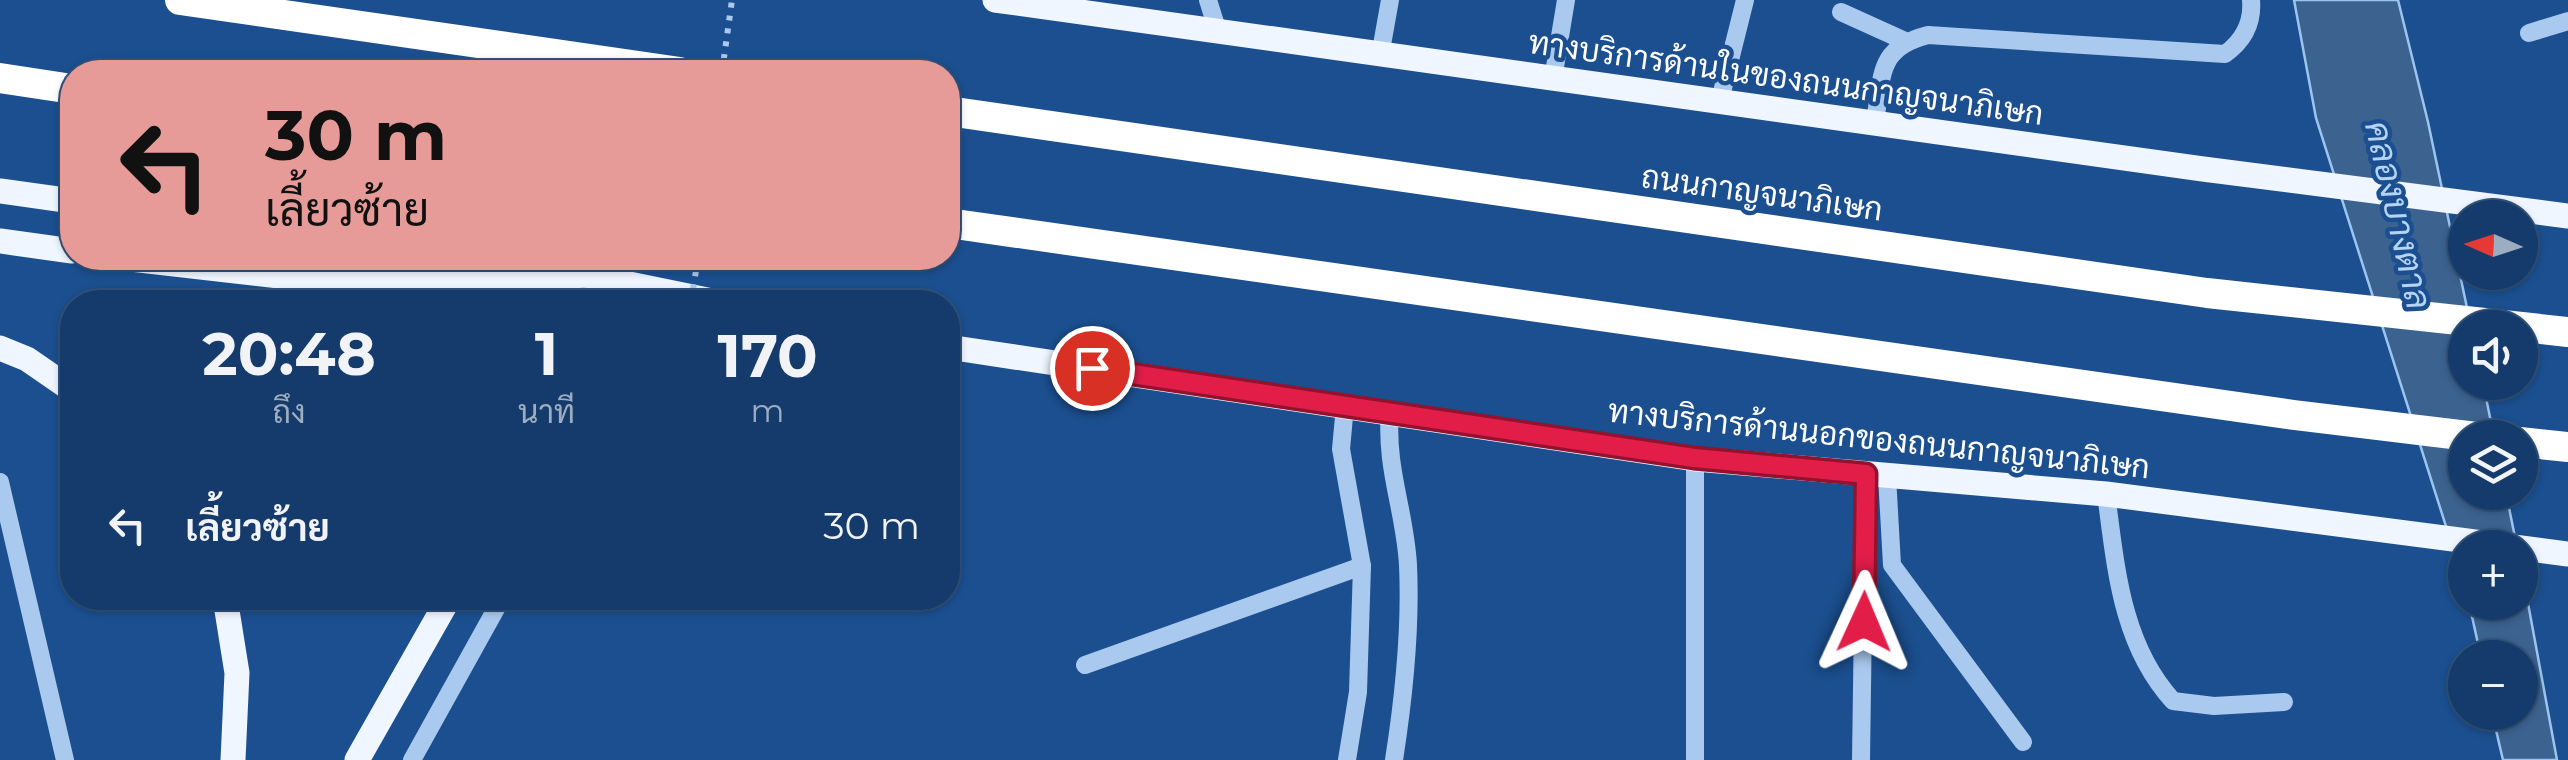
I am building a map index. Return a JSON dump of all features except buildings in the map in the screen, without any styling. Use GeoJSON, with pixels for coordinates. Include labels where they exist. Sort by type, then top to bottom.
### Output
{"type":"FeatureCollection","features":[{"type":"Feature","properties":{"kind":"highway"},"geometry":{"type":"LineString","coordinates":[[180,0],[597,60]]}},
{"type":"Feature","properties":{"kind":"highway"},"geometry":{"type":"LineString","coordinates":[[0,78],[60,87]]}},
{"type":"Feature","properties":{"kind":"highway","name":"ถนนกาญจนาภิเษก"},"geometry":{"type":"LineString","coordinates":[[960,113],[2207,293],[2568,332]]}},
{"type":"Feature","properties":{"kind":"highway"},"geometry":{"type":"LineString","coordinates":[[960,225],[2294,415],[2448,433]]}},
{"type":"Feature","properties":{"kind":"highway"},"geometry":{"type":"LineString","coordinates":[[2538,444],[2568,447]]}},
{"type":"Feature","properties":{"kind":"main road","name":"ทางบริการด้านในของถนนกาญจนาภิเษก"},"geometry":{"type":"LineString","coordinates":[[995,0],[1380,56],[2568,216]]}},
{"type":"Feature","properties":{"kind":"main road"},"geometry":{"type":"LineString","coordinates":[[0,191],[60,200]]}},
{"type":"Feature","properties":{"kind":"main road"},"geometry":{"type":"LineString","coordinates":[[0,241],[60,249]]}},
{"type":"Feature","properties":{"kind":"main road"},"geometry":{"type":"LineString","coordinates":[[227,270],[340,283],[588,275]]}},
{"type":"Feature","properties":{"kind":"main road"},"geometry":{"type":"LineString","coordinates":[[552,270],[660,290]]}},
{"type":"Feature","properties":{"kind":"main road"},"geometry":{"type":"LineString","coordinates":[[0,348],[27,359],[60,382]]}},
{"type":"Feature","properties":{"kind":"main road","name":"ทางบริการด้านนอกของถนนกาญจนาภิเษก"},"geometry":{"type":"LineString","coordinates":[[960,349],[1694,458],[2106,494],[2568,554]]}},
{"type":"Feature","properties":{"kind":"main road"},"geometry":{"type":"LineString","coordinates":[[227,610],[236,673],[233,760]]}},
{"type":"Feature","properties":{"kind":"main road"},"geometry":{"type":"LineString","coordinates":[[357,760],[443,610]]}},
{"type":"Feature","properties":{"kind":"street"},"geometry":{"type":"LineString","coordinates":[[1208,0],[1218,32]]}},
{"type":"Feature","properties":{"kind":"street"},"geometry":{"type":"LineString","coordinates":[[1380,56],[1390,0]]}},
{"type":"Feature","properties":{"kind":"street"},"geometry":{"type":"LineString","coordinates":[[1554,79],[1566,0]]}},
{"type":"Feature","properties":{"kind":"street"},"geometry":{"type":"LineString","coordinates":[[1720,100],[1744,0]]}},
{"type":"Feature","properties":{"kind":"street"},"geometry":{"type":"LineString","coordinates":[[1875,120],[1886,58],[1904,41],[1928,35],[2225,54],[2240,43],[2252,13],[2251,0]]}},
{"type":"Feature","properties":{"kind":"street"},"geometry":{"type":"LineString","coordinates":[[1841,12],[1904,41]]}},
{"type":"Feature","properties":{"kind":"street"},"geometry":{"type":"LineString","coordinates":[[2529,33],[2568,21]]}},
{"type":"Feature","properties":{"kind":"street"},"geometry":{"type":"LineString","coordinates":[[1342,759],[1358,692],[1362,566],[1342,449],[1345,406]]}},
{"type":"Feature","properties":{"kind":"street"},"geometry":{"type":"LineString","coordinates":[[1390,410],[1387,448],[1408,563],[1404,697],[1394,760]]}},
{"type":"Feature","properties":{"kind":"street"},"geometry":{"type":"LineString","coordinates":[[1694,458],[1695,760]]}},
{"type":"Feature","properties":{"kind":"street"},"geometry":{"type":"LineString","coordinates":[[1876,475],[1892,564],[2023,742]]}},
{"type":"Feature","properties":{"kind":"street"},"geometry":{"type":"LineString","coordinates":[[1862,760],[1876,475]]}},
{"type":"Feature","properties":{"kind":"street"},"geometry":{"type":"LineString","coordinates":[[0,482],[65,760]]}},
{"type":"Feature","properties":{"kind":"street"},"geometry":{"type":"LineString","coordinates":[[2106,494],[2127,623],[2158,684],[2173,701],[2214,706],[2284,702]]}},
{"type":"Feature","properties":{"kind":"street"},"geometry":{"type":"LineString","coordinates":[[1085,666],[1362,566]]}},
{"type":"Feature","properties":{"kind":"street"},"geometry":{"type":"LineString","coordinates":[[412,760],[495,610]]}},
{"type":"Feature","properties":{"kind":"path"},"geometry":{"type":"LineString","coordinates":[[724,60],[732,0]]}},
{"type":"Feature","properties":{"kind":"water","name":"คลองบางตาล"},"geometry":{"type":"Polygon","coordinates":[[[2294,0],[2398,0],[2448,217],[2448,290],[2463,290],[2467,310],[2448,310],[2448,400],[2486,400],[2491,420],[2448,420],[2448,510],[2509,510],[2514,530],[2448,533],[2316,118],[2294,0]]]}},
{"type":"Feature","properties":{"kind":"water"},"geometry":{"type":"Polygon","coordinates":[[[2473,620],[2531,620],[2535,640],[2477,640],[2473,620]]]}},
{"type":"Feature","properties":{"kind":"water"},"geometry":{"type":"Polygon","coordinates":[[[2538,657],[2557,760],[2503,760],[2496,730],[2538,730],[2538,657]]]}},
{"type":"Feature","properties":{"kind":"route"},"geometry":{"type":"LineString","coordinates":[[1092,368],[1694,458],[1866,474],[1864,622]]}}]}
